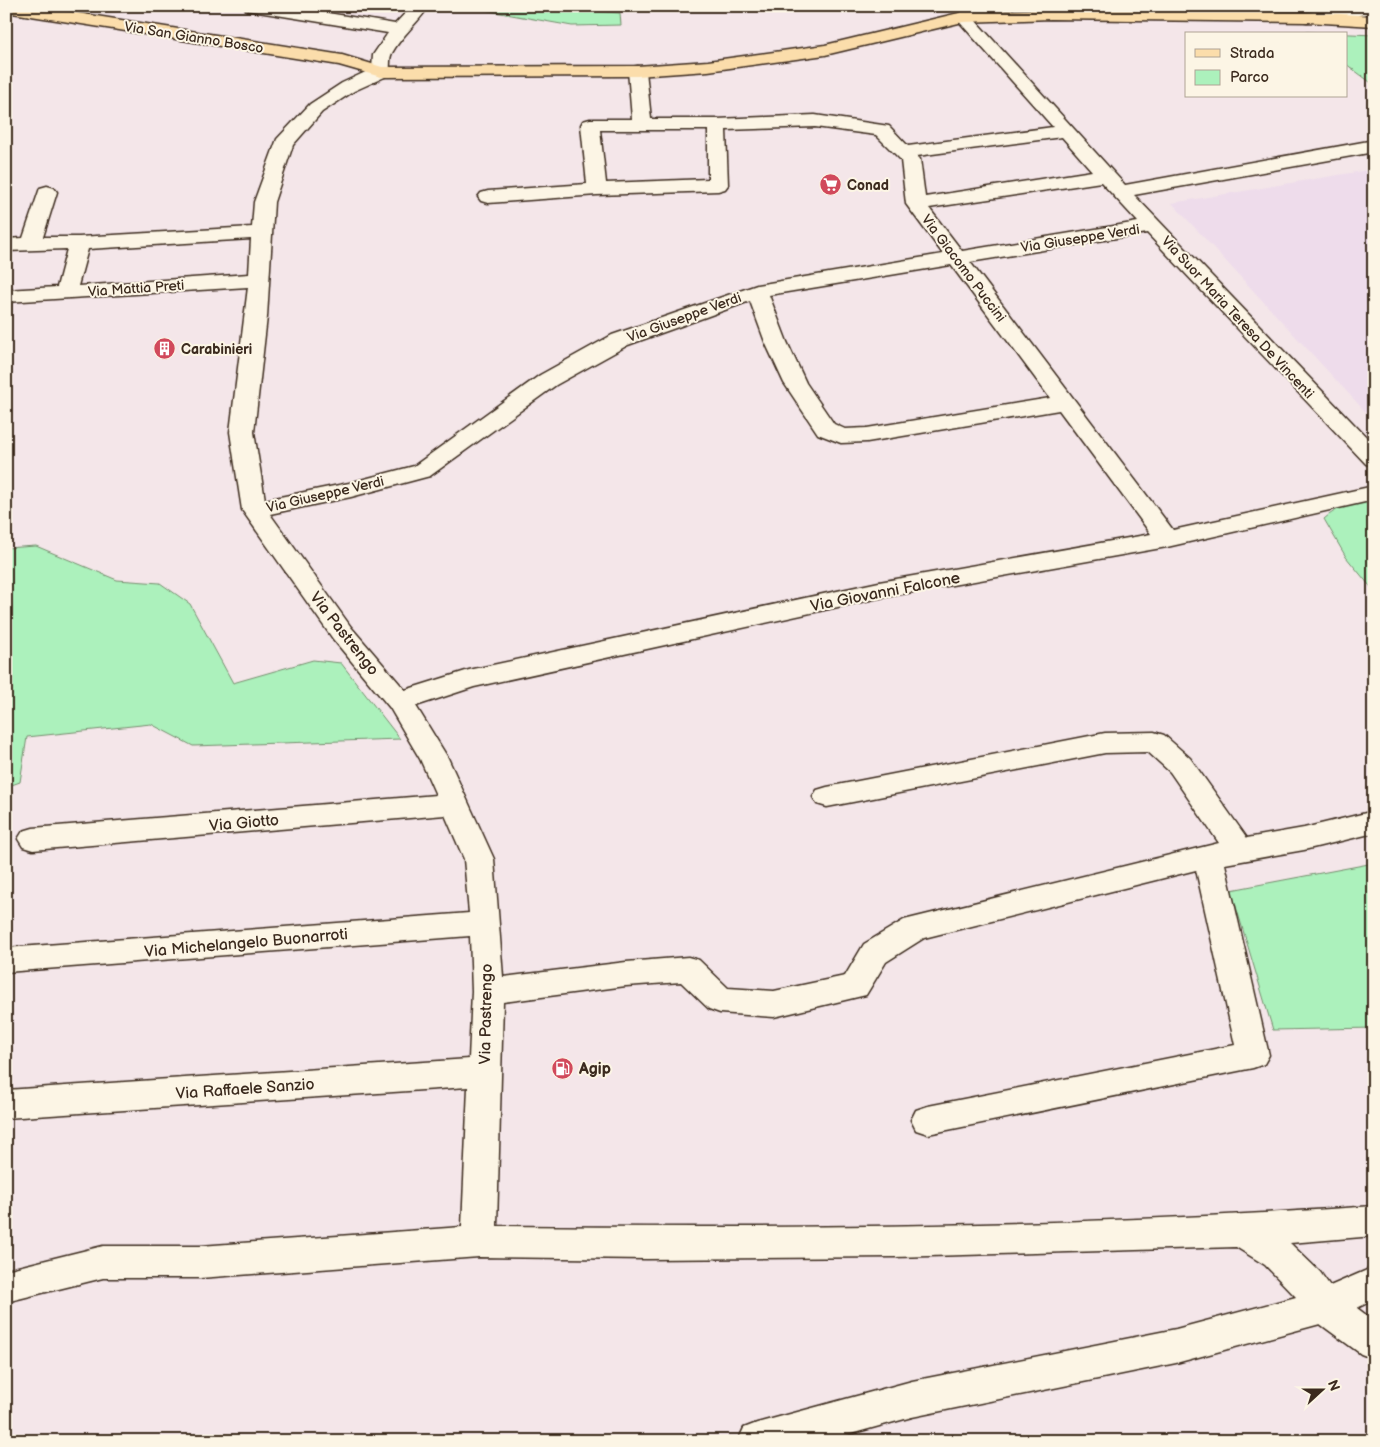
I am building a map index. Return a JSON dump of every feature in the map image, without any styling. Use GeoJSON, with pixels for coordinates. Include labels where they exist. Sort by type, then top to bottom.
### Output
{"type":"FeatureCollection","features":[{"type":"Feature","properties":{"kind":"main road","name":"Via San Gianno Bosco"},"geometry":{"type":"LineString","coordinates":[[6,7],[342,60],[380,72],[637,71],[708,66],[825,50],[957,12],[1307,17],[1374,21]]}},
{"type":"Feature","properties":{"kind":"street"},"geometry":{"type":"LineString","coordinates":[[252,6],[398,30]]}},
{"type":"Feature","properties":{"kind":"street"},"geometry":{"type":"LineString","coordinates":[[380,72],[382,54],[398,30],[421,6]]}},
{"type":"Feature","properties":{"kind":"street"},"geometry":{"type":"LineString","coordinates":[[957,12],[999,6]]}},
{"type":"Feature","properties":{"kind":"street"},"geometry":{"type":"LineString","coordinates":[[1307,17],[1374,8]]}},
{"type":"Feature","properties":{"kind":"street","name":"Via Suor Maria Teresa De Vincenti"},"geometry":{"type":"LineString","coordinates":[[957,12],[1068,131],[1152,226],[1374,459]]}},
{"type":"Feature","properties":{"kind":"street"},"geometry":{"type":"LineString","coordinates":[[637,71],[642,124]]}},
{"type":"Feature","properties":{"kind":"street","name":"Via Pastrengo"},"geometry":{"type":"LineString","coordinates":[[380,72],[348,87],[316,108],[284,143],[264,202],[259,280],[242,432],[254,510],[342,633],[400,702],[434,758],[479,860],[485,923],[488,991],[479,1241]]}},
{"type":"Feature","properties":{"kind":"street","name":"Via Giacomo Puccini"},"geometry":{"type":"LineString","coordinates":[[596,189],[590,125],[717,126],[814,121],[882,130],[910,159],[916,204],[1167,539]]}},
{"type":"Feature","properties":{"kind":"street"},"geometry":{"type":"LineString","coordinates":[[488,197],[596,189],[718,185],[717,126]]}},
{"type":"Feature","properties":{"kind":"street"},"geometry":{"type":"LineString","coordinates":[[903,152],[1068,131]]}},
{"type":"Feature","properties":{"kind":"street"},"geometry":{"type":"LineString","coordinates":[[1122,191],[1374,146]]}},
{"type":"Feature","properties":{"kind":"street"},"geometry":{"type":"LineString","coordinates":[[916,204],[1106,175]]}},
{"type":"Feature","properties":{"kind":"street"},"geometry":{"type":"LineString","coordinates":[[31,243],[47,192]]}},
{"type":"Feature","properties":{"kind":"street","name":"Via Giuseppe Verdi"},"geometry":{"type":"LineString","coordinates":[[254,510],[351,490],[422,471],[548,380],[620,340],[757,291],[1152,226]]}},
{"type":"Feature","properties":{"kind":"street"},"geometry":{"type":"LineString","coordinates":[[6,244],[79,243],[262,232]]}},
{"type":"Feature","properties":{"kind":"street","name":"Via Mattia Preti"},"geometry":{"type":"LineString","coordinates":[[79,243],[66,293],[259,280]]}},
{"type":"Feature","properties":{"kind":"street"},"geometry":{"type":"LineString","coordinates":[[757,291],[776,342],[795,383],[826,429],[842,436],[868,435],[1065,402]]}},
{"type":"Feature","properties":{"kind":"street"},"geometry":{"type":"LineString","coordinates":[[6,296],[66,293]]}},
{"type":"Feature","properties":{"kind":"street","name":"Via Giovanni Falcone"},"geometry":{"type":"LineString","coordinates":[[400,702],[469,679],[870,592],[1167,539],[1374,493]]}},
{"type":"Feature","properties":{"kind":"street"},"geometry":{"type":"LineString","coordinates":[[827,797],[1105,743],[1154,742],[1180,765],[1240,850]]}},
{"type":"Feature","properties":{"kind":"street","name":"Via Giotto"},"geometry":{"type":"LineString","coordinates":[[33,840],[454,804]]}},
{"type":"Feature","properties":{"kind":"street"},"geometry":{"type":"LineString","coordinates":[[488,991],[626,974],[688,969],[720,1000],[774,1004],[855,986],[875,953],[915,928],[1208,856],[1304,839],[1374,822]]}},
{"type":"Feature","properties":{"kind":"street"},"geometry":{"type":"LineString","coordinates":[[928,1120],[1253,1055],[1208,856]]}},
{"type":"Feature","properties":{"kind":"street","name":"Via Michelangelo Buonarroti"},"geometry":{"type":"LineString","coordinates":[[6,960],[485,923]]}},
{"type":"Feature","properties":{"kind":"street","name":"Via Raffaele Sanzio"},"geometry":{"type":"LineString","coordinates":[[6,1104],[484,1072]]}},
{"type":"Feature","properties":{"kind":"street"},"geometry":{"type":"LineString","coordinates":[[6,1266],[103,1262],[200,1262],[479,1241],[647,1243],[894,1241],[1241,1231],[1374,1221]]}},
{"type":"Feature","properties":{"kind":"street"},"geometry":{"type":"LineString","coordinates":[[1241,1231],[1278,1254],[1307,1282],[1324,1306],[1374,1342]]}},
{"type":"Feature","properties":{"kind":"street"},"geometry":{"type":"LineString","coordinates":[[6,1286],[103,1262]]}},
{"type":"Feature","properties":{"kind":"street"},"geometry":{"type":"LineString","coordinates":[[757,1441],[912,1399],[1176,1346],[1324,1306],[1374,1283]]}},
{"type":"Feature","properties":{"kind":"shaded area"},"geometry":{"type":"Polygon","coordinates":[[[1374,169],[1374,421],[1172,203],[1374,169]]]}},
{"type":"Feature","properties":{"kind":"green space"},"geometry":{"type":"Polygon","coordinates":[[[462,6],[534,6],[620,13],[621,25],[572,26],[462,6]]]}},
{"type":"Feature","properties":{"kind":"green space"},"geometry":{"type":"Polygon","coordinates":[[[1348,34],[1374,35],[1374,85],[1348,66],[1348,34]]]}},
{"type":"Feature","properties":{"kind":"green space"},"geometry":{"type":"Polygon","coordinates":[[[1374,500],[1374,591],[1346,557],[1324,519],[1347,505],[1360,501],[1374,500]]]}},
{"type":"Feature","properties":{"kind":"green space"},"geometry":{"type":"Polygon","coordinates":[[[36,546],[117,580],[160,583],[190,604],[233,683],[313,660],[341,663],[400,739],[193,746],[151,724],[27,737],[20,782],[6,787],[6,548],[36,546]]]}},
{"type":"Feature","properties":{"kind":"green space"},"geometry":{"type":"Polygon","coordinates":[[[1374,863],[1374,1028],[1273,1030],[1231,890],[1374,863]]]}},
{"type":"Feature","properties":{"kind":"place","name":"Conad"},"geometry":{"type":"Point","coordinates":[831,185]}},
{"type":"Feature","properties":{"kind":"place","name":"Carabinieri"},"geometry":{"type":"Point","coordinates":[165,349]}},
{"type":"Feature","properties":{"kind":"place","name":"Agip"},"geometry":{"type":"Point","coordinates":[563,1068]}}]}
